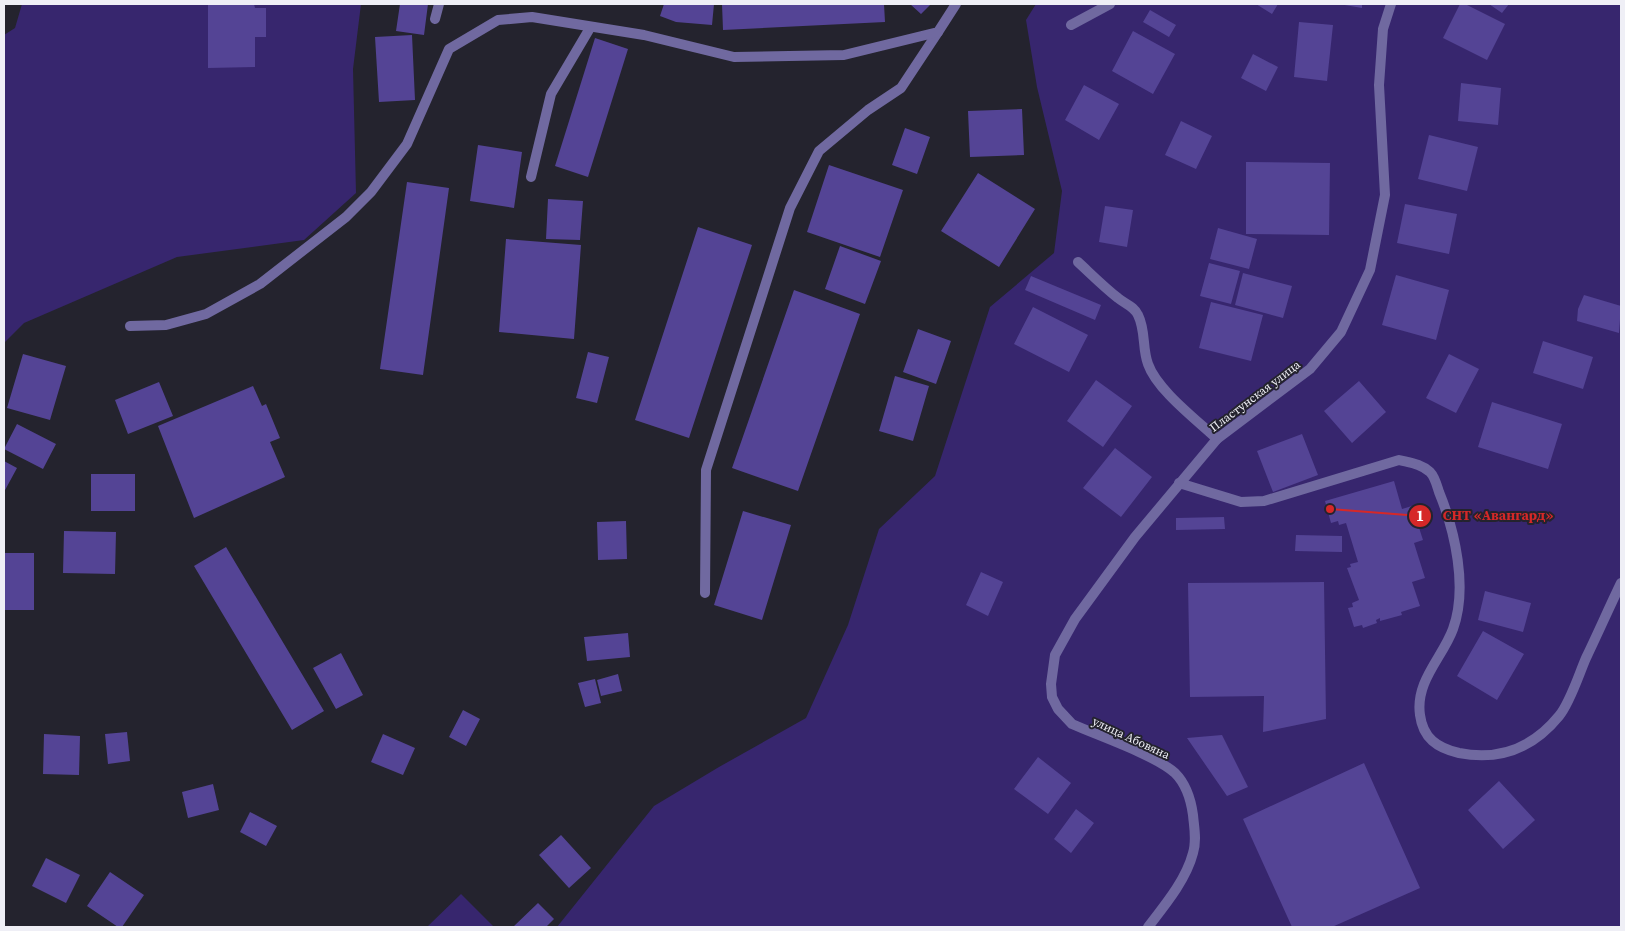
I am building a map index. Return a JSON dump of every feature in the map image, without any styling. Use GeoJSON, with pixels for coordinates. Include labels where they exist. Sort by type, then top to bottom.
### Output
{"type":"FeatureCollection","features":[{"type":"Feature","properties":{"kind":"street"},"geometry":{"type":"LineString","coordinates":[[435,19],[439,4]]}},
{"type":"Feature","properties":{"kind":"street"},"geometry":{"type":"LineString","coordinates":[[705,593],[706,470],[790,208],[819,151],[868,110],[901,88],[956,4]]}},
{"type":"Feature","properties":{"kind":"street"},"geometry":{"type":"LineString","coordinates":[[1071,25],[1110,4]]}},
{"type":"Feature","properties":{"kind":"street","name":"Пластунская улица"},"geometry":{"type":"LineString","coordinates":[[1051,684],[1055,655],[1075,619],[1135,537],[1179,483],[1217,439],[1310,369],[1341,332],[1370,270],[1385,195],[1379,85],[1383,29],[1390,4]]}},
{"type":"Feature","properties":{"kind":"street"},"geometry":{"type":"LineString","coordinates":[[130,326],[166,325],[206,314],[260,284],[346,217],[370,192],[407,144],[450,49],[498,20],[532,17],[590,28],[644,35],[734,57],[844,54],[938,32]]}},
{"type":"Feature","properties":{"kind":"street"},"geometry":{"type":"LineString","coordinates":[[531,177],[551,94],[590,28]]}},
{"type":"Feature","properties":{"kind":"street"},"geometry":{"type":"LineString","coordinates":[[1078,262],[1119,300],[1131,306],[1138,315],[1145,338],[1147,363],[1155,376],[1168,392],[1217,439]]}},
{"type":"Feature","properties":{"kind":"street"},"geometry":{"type":"LineString","coordinates":[[1179,483],[1241,502],[1264,501],[1399,460],[1420,464],[1432,474],[1451,520],[1459,563],[1458,607],[1453,629],[1433,663],[1422,689],[1419,712],[1422,727],[1430,741],[1450,751],[1472,756],[1505,753],[1525,748],[1560,715],[1621,583]]}},
{"type":"Feature","properties":{"kind":"street","name":"улица Абовяна"},"geometry":{"type":"LineString","coordinates":[[1051,684],[1052,697],[1058,709],[1072,724],[1160,762],[1175,773],[1184,785],[1192,807],[1195,833],[1194,853],[1171,897],[1148,927]]}},
{"type":"Feature","properties":{"kind":"shaded area"},"geometry":{"type":"Polygon","coordinates":[[[22,4],[361,4],[353,69],[356,193],[304,240],[177,257],[24,323],[4,343],[4,35],[15,28],[22,4]]]}},
{"type":"Feature","properties":{"kind":"shaded area"},"geometry":{"type":"Polygon","coordinates":[[[1036,4],[1621,4],[1621,927],[557,927],[654,806],[806,718],[848,625],[879,529],[935,476],[990,307],[1054,253],[1062,191],[1037,87],[1026,20],[1036,4]]]}},
{"type":"Feature","properties":{"kind":"shaded area"},"geometry":{"type":"Polygon","coordinates":[[[461,894],[494,927],[427,927],[461,894]]]}},
{"type":"Feature","properties":{"kind":"building"},"geometry":{"type":"Polygon","coordinates":[[[208,4],[254,4],[255,8],[266,8],[266,37],[255,37],[255,67],[208,68],[208,4]]]}},
{"type":"Feature","properties":{"kind":"building"},"geometry":{"type":"Polygon","coordinates":[[[400,4],[428,4],[424,35],[396,31],[400,4]]]}},
{"type":"Feature","properties":{"kind":"building"},"geometry":{"type":"Polygon","coordinates":[[[664,4],[714,4],[712,25],[676,22],[660,16],[664,4]]]}},
{"type":"Feature","properties":{"kind":"building"},"geometry":{"type":"Polygon","coordinates":[[[722,4],[884,4],[885,22],[723,30],[722,4]]]}},
{"type":"Feature","properties":{"kind":"building"},"geometry":{"type":"Polygon","coordinates":[[[910,4],[931,4],[921,14],[910,4]]]}},
{"type":"Feature","properties":{"kind":"building"},"geometry":{"type":"Polygon","coordinates":[[[1256,4],[1278,4],[1272,14],[1256,4]]]}},
{"type":"Feature","properties":{"kind":"building"},"geometry":{"type":"Polygon","coordinates":[[[1339,4],[1362,4],[1362,8],[1339,4]]]}},
{"type":"Feature","properties":{"kind":"building"},"geometry":{"type":"Polygon","coordinates":[[[1460,4],[1465,4],[1505,24],[1487,60],[1443,38],[1460,4]]]}},
{"type":"Feature","properties":{"kind":"building"},"geometry":{"type":"Polygon","coordinates":[[[1489,4],[1509,4],[1502,13],[1489,4]]]}},
{"type":"Feature","properties":{"kind":"building"},"geometry":{"type":"Polygon","coordinates":[[[1150,10],[1176,25],[1169,37],[1143,22],[1150,10]]]}},
{"type":"Feature","properties":{"kind":"building"},"geometry":{"type":"Polygon","coordinates":[[[1299,22],[1333,25],[1327,81],[1294,77],[1299,22]]]}},
{"type":"Feature","properties":{"kind":"building"},"geometry":{"type":"Polygon","coordinates":[[[1133,31],[1175,54],[1153,94],[1112,71],[1133,31]]]}},
{"type":"Feature","properties":{"kind":"building"},"geometry":{"type":"Polygon","coordinates":[[[412,35],[415,100],[379,102],[375,37],[412,35]]]}},
{"type":"Feature","properties":{"kind":"building"},"geometry":{"type":"Polygon","coordinates":[[[595,38],[628,49],[588,177],[555,166],[595,38]]]}},
{"type":"Feature","properties":{"kind":"building"},"geometry":{"type":"Polygon","coordinates":[[[1253,54],[1278,67],[1266,91],[1241,78],[1253,54]]]}},
{"type":"Feature","properties":{"kind":"building"},"geometry":{"type":"Polygon","coordinates":[[[1461,83],[1501,88],[1498,125],[1458,121],[1461,83]]]}},
{"type":"Feature","properties":{"kind":"building"},"geometry":{"type":"Polygon","coordinates":[[[1084,85],[1119,104],[1099,140],[1065,120],[1084,85]]]}},
{"type":"Feature","properties":{"kind":"building"},"geometry":{"type":"Polygon","coordinates":[[[1022,109],[1024,155],[970,157],[968,111],[1022,109]]]}},
{"type":"Feature","properties":{"kind":"building"},"geometry":{"type":"Polygon","coordinates":[[[1181,121],[1212,136],[1196,169],[1165,155],[1181,121]]]}},
{"type":"Feature","properties":{"kind":"building"},"geometry":{"type":"Polygon","coordinates":[[[905,128],[930,137],[917,174],[892,165],[905,128]]]}},
{"type":"Feature","properties":{"kind":"building"},"geometry":{"type":"Polygon","coordinates":[[[1429,135],[1478,147],[1467,191],[1418,179],[1429,135]]]}},
{"type":"Feature","properties":{"kind":"building"},"geometry":{"type":"Polygon","coordinates":[[[478,145],[522,152],[514,208],[470,201],[478,145]]]}},
{"type":"Feature","properties":{"kind":"building"},"geometry":{"type":"Polygon","coordinates":[[[1246,162],[1330,163],[1329,235],[1246,234],[1246,162]]]}},
{"type":"Feature","properties":{"kind":"building"},"geometry":{"type":"Polygon","coordinates":[[[829,165],[903,190],[880,257],[807,232],[829,165]]]}},
{"type":"Feature","properties":{"kind":"building"},"geometry":{"type":"Polygon","coordinates":[[[978,173],[1035,209],[999,267],[941,231],[978,173]]]}},
{"type":"Feature","properties":{"kind":"building"},"geometry":{"type":"Polygon","coordinates":[[[407,182],[449,188],[423,375],[380,369],[407,182]]]}},
{"type":"Feature","properties":{"kind":"building"},"geometry":{"type":"Polygon","coordinates":[[[548,199],[583,201],[580,240],[546,239],[548,199]]]}},
{"type":"Feature","properties":{"kind":"building"},"geometry":{"type":"Polygon","coordinates":[[[1405,204],[1457,214],[1449,254],[1397,243],[1405,204]]]}},
{"type":"Feature","properties":{"kind":"building"},"geometry":{"type":"Polygon","coordinates":[[[1105,206],[1133,210],[1127,247],[1099,242],[1105,206]]]}},
{"type":"Feature","properties":{"kind":"building"},"geometry":{"type":"Polygon","coordinates":[[[698,227],[752,245],[689,438],[635,420],[698,227]]]}},
{"type":"Feature","properties":{"kind":"building"},"geometry":{"type":"Polygon","coordinates":[[[1218,228],[1257,239],[1249,269],[1210,259],[1218,228]]]}},
{"type":"Feature","properties":{"kind":"building"},"geometry":{"type":"Polygon","coordinates":[[[506,239],[581,245],[574,339],[499,332],[506,239]]]}},
{"type":"Feature","properties":{"kind":"building"},"geometry":{"type":"Polygon","coordinates":[[[840,246],[881,261],[865,304],[825,289],[840,246]]]}},
{"type":"Feature","properties":{"kind":"building"},"geometry":{"type":"Polygon","coordinates":[[[1209,263],[1240,271],[1231,304],[1200,296],[1209,263]]]}},
{"type":"Feature","properties":{"kind":"building"},"geometry":{"type":"Polygon","coordinates":[[[1243,273],[1292,286],[1283,318],[1235,305],[1243,273]]]}},
{"type":"Feature","properties":{"kind":"building"},"geometry":{"type":"Polygon","coordinates":[[[1396,275],[1449,290],[1436,340],[1382,325],[1396,275]]]}},
{"type":"Feature","properties":{"kind":"building"},"geometry":{"type":"Polygon","coordinates":[[[1031,276],[1101,305],[1095,320],[1025,290],[1031,276]]]}},
{"type":"Feature","properties":{"kind":"building"},"geometry":{"type":"Polygon","coordinates":[[[794,290],[860,314],[798,491],[732,468],[794,290]]]}},
{"type":"Feature","properties":{"kind":"building"},"geometry":{"type":"Polygon","coordinates":[[[1584,295],[1621,306],[1619,333],[1577,321],[1578,309],[1584,295]]]}},
{"type":"Feature","properties":{"kind":"building"},"geometry":{"type":"Polygon","coordinates":[[[1211,302],[1263,315],[1251,361],[1199,348],[1211,302]]]}},
{"type":"Feature","properties":{"kind":"building"},"geometry":{"type":"Polygon","coordinates":[[[1033,307],[1088,335],[1069,372],[1014,344],[1033,307]]]}},
{"type":"Feature","properties":{"kind":"building"},"geometry":{"type":"Polygon","coordinates":[[[918,329],[951,341],[936,384],[903,372],[918,329]]]}},
{"type":"Feature","properties":{"kind":"building"},"geometry":{"type":"Polygon","coordinates":[[[1543,341],[1593,357],[1583,389],[1533,373],[1543,341]]]}},
{"type":"Feature","properties":{"kind":"building"},"geometry":{"type":"Polygon","coordinates":[[[588,352],[609,357],[597,403],[576,398],[588,352]]]}},
{"type":"Feature","properties":{"kind":"building"},"geometry":{"type":"Polygon","coordinates":[[[23,354],[66,366],[50,420],[7,408],[23,354]]]}},
{"type":"Feature","properties":{"kind":"building"},"geometry":{"type":"Polygon","coordinates":[[[1449,354],[1479,369],[1456,413],[1426,398],[1449,354]]]}},
{"type":"Feature","properties":{"kind":"building"},"geometry":{"type":"Polygon","coordinates":[[[895,376],[929,386],[913,441],[879,431],[895,376]]]}},
{"type":"Feature","properties":{"kind":"building"},"geometry":{"type":"Polygon","coordinates":[[[1096,380],[1132,406],[1103,447],[1067,421],[1096,380]]]}},
{"type":"Feature","properties":{"kind":"building"},"geometry":{"type":"Polygon","coordinates":[[[1359,381],[1386,412],[1352,443],[1324,411],[1359,381]]]}},
{"type":"Feature","properties":{"kind":"building"},"geometry":{"type":"Polygon","coordinates":[[[159,382],[173,416],[128,434],[115,400],[159,382]]]}},
{"type":"Feature","properties":{"kind":"building"},"geometry":{"type":"Polygon","coordinates":[[[253,386],[262,406],[266,404],[280,438],[270,442],[285,477],[194,518],[158,426],[253,386]]]}},
{"type":"Feature","properties":{"kind":"building"},"geometry":{"type":"Polygon","coordinates":[[[1492,402],[1562,424],[1548,469],[1478,447],[1492,402]]]}},
{"type":"Feature","properties":{"kind":"building"},"geometry":{"type":"Polygon","coordinates":[[[17,424],[56,444],[43,469],[4,449],[17,424]]]}},
{"type":"Feature","properties":{"kind":"building"},"geometry":{"type":"Polygon","coordinates":[[[1302,434],[1318,475],[1273,492],[1257,451],[1302,434]]]}},
{"type":"Feature","properties":{"kind":"building"},"geometry":{"type":"Polygon","coordinates":[[[1115,448],[1152,477],[1121,517],[1083,488],[1115,448]]]}},
{"type":"Feature","properties":{"kind":"building"},"geometry":{"type":"Polygon","coordinates":[[[4,461],[17,468],[4,492],[4,461]]]}},
{"type":"Feature","properties":{"kind":"building"},"geometry":{"type":"Polygon","coordinates":[[[91,474],[135,474],[135,511],[91,511],[91,474]]]}},
{"type":"Feature","properties":{"kind":"building"},"geometry":{"type":"Polygon","coordinates":[[[1394,481],[1402,509],[1412,506],[1423,540],[1414,543],[1425,578],[1412,582],[1420,606],[1401,612],[1402,615],[1380,621],[1380,618],[1376,620],[1377,623],[1363,628],[1362,625],[1354,627],[1348,608],[1353,607],[1352,603],[1359,600],[1347,568],[1351,567],[1350,564],[1358,562],[1346,523],[1339,525],[1338,521],[1331,523],[1325,501],[1394,481]]]}},
{"type":"Feature","properties":{"kind":"building"},"geometry":{"type":"Polygon","coordinates":[[[743,511],[791,525],[762,620],[714,605],[743,511]]]}},
{"type":"Feature","properties":{"kind":"building"},"geometry":{"type":"Polygon","coordinates":[[[1224,517],[1225,529],[1176,530],[1176,518],[1224,517]]]}},
{"type":"Feature","properties":{"kind":"building"},"geometry":{"type":"Polygon","coordinates":[[[626,521],[627,559],[598,560],[597,522],[626,521]]]}},
{"type":"Feature","properties":{"kind":"building"},"geometry":{"type":"Polygon","coordinates":[[[64,531],[116,532],[115,574],[63,573],[64,531]]]}},
{"type":"Feature","properties":{"kind":"building"},"geometry":{"type":"Polygon","coordinates":[[[1296,535],[1342,536],[1342,552],[1295,551],[1296,535]]]}},
{"type":"Feature","properties":{"kind":"building"},"geometry":{"type":"Polygon","coordinates":[[[226,547],[324,711],[292,730],[194,566],[226,547]]]}},
{"type":"Feature","properties":{"kind":"building"},"geometry":{"type":"Polygon","coordinates":[[[4,553],[34,553],[34,610],[4,610],[4,553]]]}},
{"type":"Feature","properties":{"kind":"building"},"geometry":{"type":"Polygon","coordinates":[[[981,572],[1003,582],[988,616],[966,605],[981,572]]]}},
{"type":"Feature","properties":{"kind":"building"},"geometry":{"type":"Polygon","coordinates":[[[1324,582],[1326,719],[1263,732],[1264,696],[1190,697],[1188,583],[1324,582]]]}},
{"type":"Feature","properties":{"kind":"building"},"geometry":{"type":"Polygon","coordinates":[[[1485,591],[1531,603],[1523,632],[1478,620],[1485,591]]]}},
{"type":"Feature","properties":{"kind":"building"},"geometry":{"type":"Polygon","coordinates":[[[1483,631],[1524,654],[1497,700],[1457,676],[1483,631]]]}},
{"type":"Feature","properties":{"kind":"building"},"geometry":{"type":"Polygon","coordinates":[[[628,633],[630,657],[587,661],[584,637],[628,633]]]}},
{"type":"Feature","properties":{"kind":"building"},"geometry":{"type":"Polygon","coordinates":[[[341,653],[363,695],[336,709],[313,668],[341,653]]]}},
{"type":"Feature","properties":{"kind":"building"},"geometry":{"type":"Polygon","coordinates":[[[618,674],[622,691],[601,696],[597,680],[618,674]]]}},
{"type":"Feature","properties":{"kind":"building"},"geometry":{"type":"Polygon","coordinates":[[[595,679],[601,703],[585,707],[578,683],[595,679]]]}},
{"type":"Feature","properties":{"kind":"building"},"geometry":{"type":"Polygon","coordinates":[[[463,710],[480,719],[466,746],[449,737],[463,710]]]}},
{"type":"Feature","properties":{"kind":"building"},"geometry":{"type":"Polygon","coordinates":[[[127,732],[130,761],[108,764],[105,734],[127,732]]]}},
{"type":"Feature","properties":{"kind":"building"},"geometry":{"type":"Polygon","coordinates":[[[44,734],[80,736],[79,775],[43,774],[44,734]]]}},
{"type":"Feature","properties":{"kind":"building"},"geometry":{"type":"Polygon","coordinates":[[[383,734],[415,748],[403,775],[371,762],[383,734]]]}},
{"type":"Feature","properties":{"kind":"building"},"geometry":{"type":"Polygon","coordinates":[[[1222,735],[1248,787],[1227,796],[1187,738],[1222,735]]]}},
{"type":"Feature","properties":{"kind":"building"},"geometry":{"type":"Polygon","coordinates":[[[1038,757],[1071,783],[1048,814],[1014,789],[1038,757]]]}},
{"type":"Feature","properties":{"kind":"building"},"geometry":{"type":"Polygon","coordinates":[[[1364,763],[1420,888],[1332,927],[1292,927],[1243,819],[1364,763]]]}},
{"type":"Feature","properties":{"kind":"building"},"geometry":{"type":"Polygon","coordinates":[[[1499,781],[1535,820],[1503,849],[1468,810],[1499,781]]]}},
{"type":"Feature","properties":{"kind":"building"},"geometry":{"type":"Polygon","coordinates":[[[213,784],[219,810],[188,818],[182,792],[213,784]]]}},
{"type":"Feature","properties":{"kind":"building"},"geometry":{"type":"Polygon","coordinates":[[[1076,809],[1094,823],[1071,853],[1054,839],[1076,809]]]}},
{"type":"Feature","properties":{"kind":"building"},"geometry":{"type":"Polygon","coordinates":[[[250,812],[277,826],[266,846],[240,832],[250,812]]]}},
{"type":"Feature","properties":{"kind":"building"},"geometry":{"type":"Polygon","coordinates":[[[561,835],[591,868],[569,888],[539,855],[561,835]]]}},
{"type":"Feature","properties":{"kind":"building"},"geometry":{"type":"Polygon","coordinates":[[[46,858],[80,875],[66,903],[32,886],[46,858]]]}},
{"type":"Feature","properties":{"kind":"building"},"geometry":{"type":"Polygon","coordinates":[[[110,872],[144,895],[122,927],[118,927],[87,906],[110,872]]]}},
{"type":"Feature","properties":{"kind":"building"},"geometry":{"type":"Polygon","coordinates":[[[538,903],[554,919],[546,927],[513,927],[538,903]]]}},
{"type":"Feature","properties":{"kind":"place","name":"СНТ «Авангард»"},"geometry":{"type":"Point","coordinates":[1330,509]}}]}
